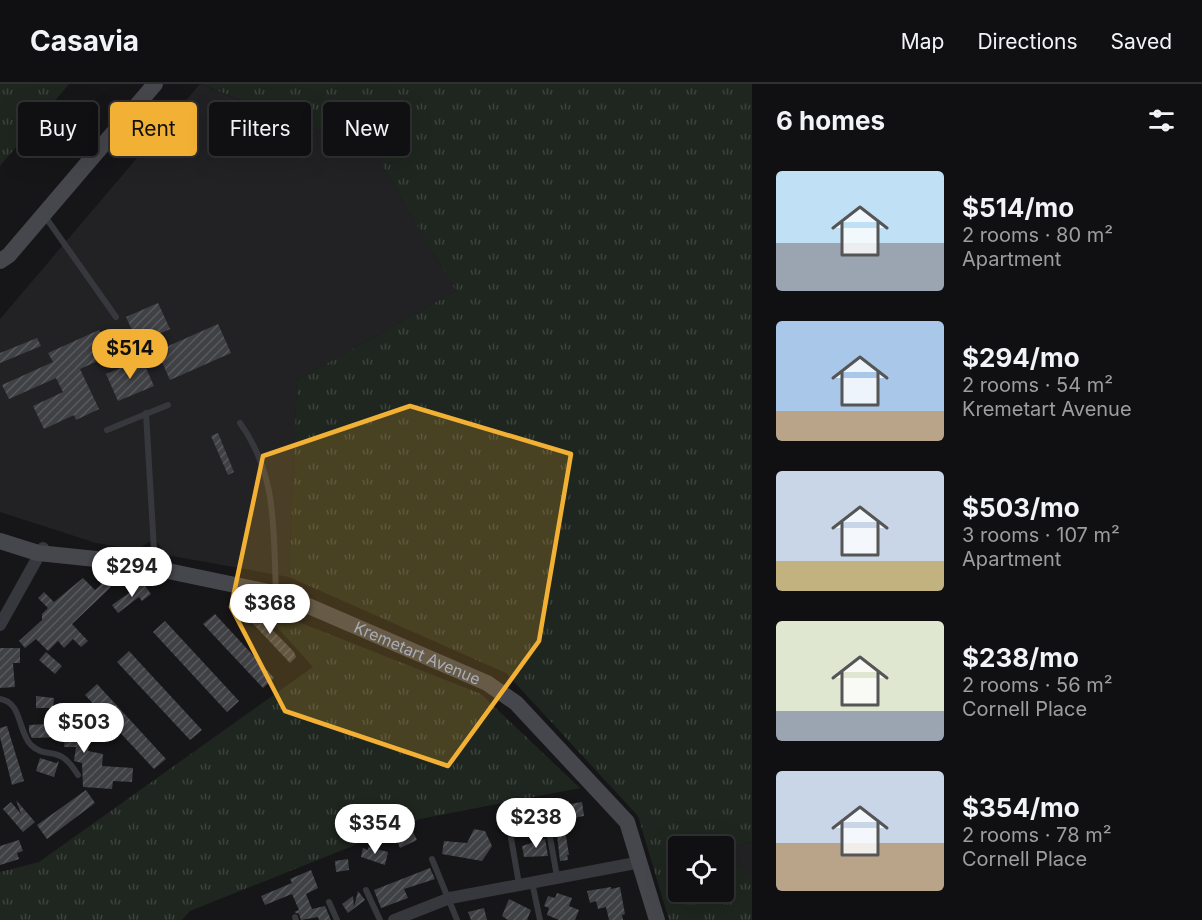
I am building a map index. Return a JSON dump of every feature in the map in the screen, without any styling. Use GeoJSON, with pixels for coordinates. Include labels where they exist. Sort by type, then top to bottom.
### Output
{"type":"FeatureCollection","features":[{"type":"Feature","properties":{"kind":"street"},"geometry":{"type":"LineString","coordinates":[[0,272],[4,258],[155,84]]}},
{"type":"Feature","properties":{"kind":"street","name":"Kremetart Avenue"},"geometry":{"type":"LineString","coordinates":[[0,533],[48,551]]}},
{"type":"Feature","properties":{"kind":"street","name":"Kremetart Avenue"},"geometry":{"type":"LineString","coordinates":[[0,541],[155,568],[276,593],[466,673],[504,693],[619,811],[627,822],[657,920]]}},
{"type":"Feature","properties":{"kind":"street"},"geometry":{"type":"LineString","coordinates":[[0,625],[48,551]]}},
{"type":"Feature","properties":{"kind":"street"},"geometry":{"type":"LineString","coordinates":[[394,920],[450,898],[525,882],[641,862]]}},
{"type":"Feature","properties":{"kind":"lane"},"geometry":{"type":"LineString","coordinates":[[44,214],[116,317]]}},
{"type":"Feature","properties":{"kind":"lane"},"geometry":{"type":"LineString","coordinates":[[108,430],[168,405]]}},
{"type":"Feature","properties":{"kind":"lane"},"geometry":{"type":"LineString","coordinates":[[146,413],[155,568]]}},
{"type":"Feature","properties":{"kind":"lane"},"geometry":{"type":"LineString","coordinates":[[240,423],[259,454],[268,478],[276,593]]}},
{"type":"Feature","properties":{"kind":"lane"},"geometry":{"type":"LineString","coordinates":[[0,699],[12,706],[31,744],[38,749],[63,755],[78,775]]}},
{"type":"Feature","properties":{"kind":"lane"},"geometry":{"type":"LineString","coordinates":[[549,831],[557,877]]}},
{"type":"Feature","properties":{"kind":"lane"},"geometry":{"type":"LineString","coordinates":[[511,838],[540,920]]}},
{"type":"Feature","properties":{"kind":"lane"},"geometry":{"type":"LineString","coordinates":[[432,859],[450,898],[457,920]]}},
{"type":"Feature","properties":{"kind":"lane"},"geometry":{"type":"LineString","coordinates":[[366,890],[380,920]]}},
{"type":"Feature","properties":{"kind":"lane"},"geometry":{"type":"LineString","coordinates":[[329,902],[336,920]]}},
{"type":"Feature","properties":{"kind":"highlighted area"},"geometry":{"type":"Polygon","coordinates":[[[410,406],[571,454],[539,641],[448,766],[285,711],[231,607],[263,456],[410,406]]]}},
{"type":"Feature","properties":{"kind":"shaded area"},"geometry":{"type":"Polygon","coordinates":[[[200,84],[245,102],[209,102],[209,156],[311,156],[311,128],[323,133],[323,156],[376,156],[456,291],[297,380],[289,577],[166,555],[158,543],[149,542],[137,550],[96,543],[0,512],[0,319],[139,156],[197,156],[197,102],[185,102],[200,84]]]}},
{"type":"Feature","properties":{"kind":"shaded area"},"geometry":{"type":"Polygon","coordinates":[[[752,842],[752,879],[734,866],[734,846],[752,842]]]}},
{"type":"Feature","properties":{"kind":"green space"},"geometry":{"type":"Polygon","coordinates":[[[0,84],[69,84],[54,102],[18,102],[18,145],[0,166],[0,84]]]}},
{"type":"Feature","properties":{"kind":"green space"},"geometry":{"type":"Polygon","coordinates":[[[201,84],[752,84],[752,842],[734,846],[734,836],[668,836],[668,902],[734,902],[734,864],[752,878],[752,920],[669,920],[638,816],[506,673],[289,577],[297,380],[456,291],[376,156],[410,156],[410,102],[323,102],[323,133],[311,128],[311,102],[246,102],[201,84]]]}},
{"type":"Feature","properties":{"kind":"green space"},"geometry":{"type":"Polygon","coordinates":[[[258,606],[481,694],[580,788],[420,819],[190,911],[182,920],[0,920],[0,872],[39,862],[313,667],[258,606]]]}},
{"type":"Feature","properties":{"kind":"building"},"geometry":{"type":"Polygon","coordinates":[[[158,303],[170,329],[138,343],[126,317],[158,303]]]}},
{"type":"Feature","properties":{"kind":"building"},"geometry":{"type":"Polygon","coordinates":[[[218,324],[231,353],[170,380],[157,351],[218,324]]]}},
{"type":"Feature","properties":{"kind":"building"},"geometry":{"type":"Polygon","coordinates":[[[99,330],[111,355],[80,369],[99,409],[76,420],[74,415],[44,429],[33,406],[63,392],[56,378],[9,399],[2,385],[53,362],[48,353],[99,330]]]}},
{"type":"Feature","properties":{"kind":"building"},"geometry":{"type":"Polygon","coordinates":[[[37,338],[41,346],[0,363],[0,353],[37,338]]]}},
{"type":"Feature","properties":{"kind":"building"},"geometry":{"type":"Polygon","coordinates":[[[142,359],[154,386],[118,401],[106,374],[142,359]]]}},
{"type":"Feature","properties":{"kind":"building"},"geometry":{"type":"Polygon","coordinates":[[[218,433],[234,472],[228,475],[211,436],[218,433]]]}},
{"type":"Feature","properties":{"kind":"building"},"geometry":{"type":"Polygon","coordinates":[[[83,578],[95,590],[105,581],[111,587],[72,624],[88,641],[81,647],[73,639],[64,648],[58,641],[48,651],[36,639],[25,648],[19,641],[42,620],[42,614],[48,608],[38,598],[44,592],[54,602],[83,578]]]}},
{"type":"Feature","properties":{"kind":"building"},"geometry":{"type":"Polygon","coordinates":[[[143,583],[151,594],[142,601],[139,597],[118,613],[112,605],[143,583]]]}},
{"type":"Feature","properties":{"kind":"building"},"geometry":{"type":"Polygon","coordinates":[[[249,606],[294,652],[296,657],[290,663],[242,612],[249,606]]]}},
{"type":"Feature","properties":{"kind":"building"},"geometry":{"type":"Polygon","coordinates":[[[215,614],[274,678],[263,688],[203,624],[215,614]]]}},
{"type":"Feature","properties":{"kind":"building"},"geometry":{"type":"Polygon","coordinates":[[[165,621],[239,701],[227,712],[153,632],[165,621]]]}},
{"type":"Feature","properties":{"kind":"building"},"geometry":{"type":"Polygon","coordinates":[[[0,648],[20,648],[20,663],[13,663],[15,687],[0,688],[0,648]]]}},
{"type":"Feature","properties":{"kind":"building"},"geometry":{"type":"Polygon","coordinates":[[[129,651],[202,730],[190,740],[117,662],[129,651]]]}},
{"type":"Feature","properties":{"kind":"building"},"geometry":{"type":"Polygon","coordinates":[[[46,652],[62,666],[55,674],[39,660],[46,652]]]}},
{"type":"Feature","properties":{"kind":"building"},"geometry":{"type":"Polygon","coordinates":[[[97,684],[166,759],[154,769],[85,695],[97,684]]]}},
{"type":"Feature","properties":{"kind":"building"},"geometry":{"type":"Polygon","coordinates":[[[36,696],[54,698],[53,708],[36,708],[36,696]]]}},
{"type":"Feature","properties":{"kind":"building"},"geometry":{"type":"Polygon","coordinates":[[[66,723],[91,726],[88,751],[103,754],[102,766],[133,768],[132,782],[113,781],[112,789],[83,787],[82,763],[74,761],[76,747],[64,747],[65,737],[32,738],[29,732],[29,725],[66,723]]]}},
{"type":"Feature","properties":{"kind":"building"},"geometry":{"type":"Polygon","coordinates":[[[7,726],[24,781],[12,785],[0,737],[0,728],[7,726]]]}},
{"type":"Feature","properties":{"kind":"building"},"geometry":{"type":"Polygon","coordinates":[[[40,758],[56,763],[59,761],[54,777],[36,771],[40,758]]]}},
{"type":"Feature","properties":{"kind":"building"},"geometry":{"type":"Polygon","coordinates":[[[86,790],[95,803],[47,839],[37,825],[86,790]]]}},
{"type":"Feature","properties":{"kind":"building"},"geometry":{"type":"Polygon","coordinates":[[[16,800],[35,822],[23,832],[3,809],[11,802],[21,814],[16,800]]]}},
{"type":"Feature","properties":{"kind":"building"},"geometry":{"type":"Polygon","coordinates":[[[538,802],[539,807],[561,804],[568,860],[560,861],[555,818],[546,818],[545,814],[508,820],[506,813],[514,812],[513,807],[538,802]]]}},
{"type":"Feature","properties":{"kind":"building"},"geometry":{"type":"Polygon","coordinates":[[[582,802],[584,816],[571,818],[565,805],[582,802]]]}},
{"type":"Feature","properties":{"kind":"building"},"geometry":{"type":"Polygon","coordinates":[[[474,829],[485,831],[492,846],[482,861],[442,854],[444,841],[467,843],[474,829]]]}},
{"type":"Feature","properties":{"kind":"building"},"geometry":{"type":"Polygon","coordinates":[[[412,830],[417,840],[400,848],[396,838],[412,830]]]}},
{"type":"Feature","properties":{"kind":"building"},"geometry":{"type":"Polygon","coordinates":[[[545,839],[548,856],[524,857],[522,846],[545,839]]]}},
{"type":"Feature","properties":{"kind":"building"},"geometry":{"type":"Polygon","coordinates":[[[19,840],[23,851],[17,853],[19,859],[0,865],[0,846],[19,840]]]}},
{"type":"Feature","properties":{"kind":"building"},"geometry":{"type":"Polygon","coordinates":[[[368,847],[388,852],[385,865],[361,857],[363,848],[368,850],[368,847]]]}},
{"type":"Feature","properties":{"kind":"building"},"geometry":{"type":"Polygon","coordinates":[[[348,859],[349,870],[336,872],[335,861],[348,859]]]}},
{"type":"Feature","properties":{"kind":"building"},"geometry":{"type":"Polygon","coordinates":[[[430,868],[435,879],[404,889],[408,898],[381,908],[374,890],[430,868]]]}},
{"type":"Feature","properties":{"kind":"building"},"geometry":{"type":"Polygon","coordinates":[[[311,870],[318,888],[306,894],[312,909],[325,906],[331,920],[319,920],[318,917],[301,920],[299,914],[294,912],[299,910],[292,894],[265,905],[261,896],[292,883],[290,879],[311,870]]]}},
{"type":"Feature","properties":{"kind":"building"},"geometry":{"type":"Polygon","coordinates":[[[611,887],[611,889],[620,887],[625,914],[622,915],[623,920],[609,920],[606,907],[598,909],[596,901],[590,903],[587,891],[611,887]]]}},
{"type":"Feature","properties":{"kind":"building"},"geometry":{"type":"Polygon","coordinates":[[[358,891],[365,900],[348,913],[342,904],[353,896],[354,907],[358,891]]]}},
{"type":"Feature","properties":{"kind":"building"},"geometry":{"type":"Polygon","coordinates":[[[557,893],[572,898],[569,906],[579,910],[575,920],[559,920],[547,915],[549,908],[544,906],[548,896],[555,898],[557,893]]]}},
{"type":"Feature","properties":{"kind":"building"},"geometry":{"type":"Polygon","coordinates":[[[509,899],[531,910],[527,920],[508,920],[502,916],[509,899]]]}},
{"type":"Feature","properties":{"kind":"building"},"geometry":{"type":"Polygon","coordinates":[[[484,908],[487,920],[471,920],[468,912],[484,908]]]}}]}
